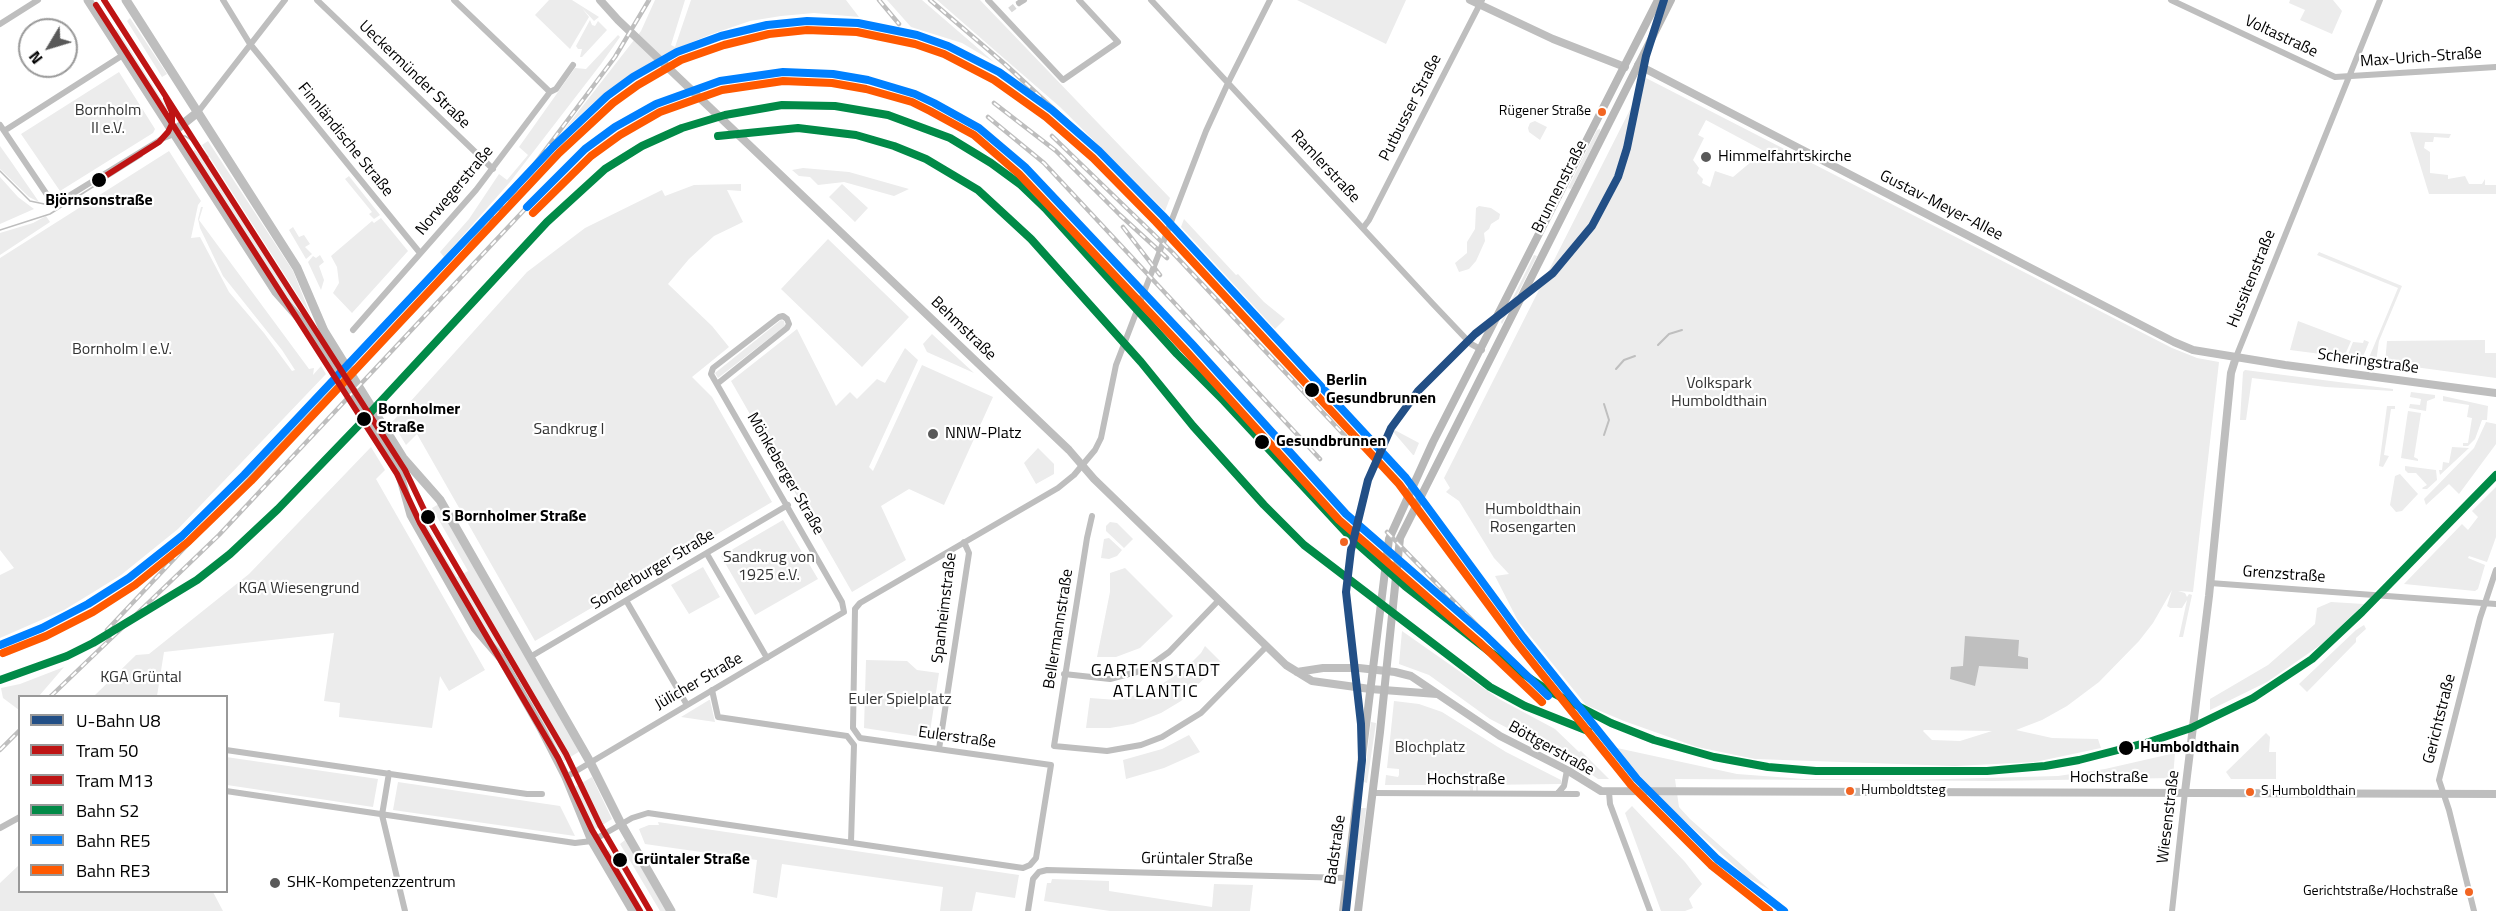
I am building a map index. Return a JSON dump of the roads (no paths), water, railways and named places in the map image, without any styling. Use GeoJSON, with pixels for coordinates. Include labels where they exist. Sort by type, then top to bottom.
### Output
{"type":"FeatureCollection","features":[{"type":"Feature","properties":{"kind":"main road"},"geometry":{"type":"LineString","coordinates":[[88,0],[276,292],[320,333],[403,458],[440,500],[590,762],[621,824],[671,911]]}},
{"type":"Feature","properties":{"kind":"main road"},"geometry":{"type":"LineString","coordinates":[[126,0],[297,268],[320,333],[400,475],[411,515],[475,628],[511,673],[566,777],[592,841],[633,911]]}},
{"type":"Feature","properties":{"kind":"main road","name":"Brunnenstraße"},"geometry":{"type":"LineString","coordinates":[[1389,539],[1415,481],[1658,0]]}},
{"type":"Feature","properties":{"kind":"main road","name":"Brunnenstraße"},"geometry":{"type":"LineString","coordinates":[[1400,538],[1671,0]]}},
{"type":"Feature","properties":{"kind":"main road"},"geometry":{"type":"LineString","coordinates":[[1625,67],[1638,65]]}},
{"type":"Feature","properties":{"kind":"main road"},"geometry":{"type":"LineString","coordinates":[[172,132],[198,112]]}},
{"type":"Feature","properties":{"kind":"main road"},"geometry":{"type":"LineString","coordinates":[[1494,325],[1503,330]]}},
{"type":"Feature","properties":{"kind":"main road"},"geometry":{"type":"LineString","coordinates":[[1482,350],[1491,354]]}},
{"type":"Feature","properties":{"kind":"main road","name":"Badstraße"},"geometry":{"type":"LineString","coordinates":[[1358,911],[1400,538]]}},
{"type":"Feature","properties":{"kind":"main road","name":"Badstraße"},"geometry":{"type":"LineString","coordinates":[[1343,911],[1389,539]]}},
{"type":"Feature","properties":{"kind":"main road"},"geometry":{"type":"LineString","coordinates":[[1359,792],[1373,793]]}},
{"type":"Feature","properties":{"kind":"street"},"geometry":{"type":"LineString","coordinates":[[0,24],[38,0]]}},
{"type":"Feature","properties":{"kind":"street","name":"Finnländische Straße"},"geometry":{"type":"LineString","coordinates":[[223,0],[250,44],[420,253]]}},
{"type":"Feature","properties":{"kind":"street"},"geometry":{"type":"LineString","coordinates":[[198,112],[285,0]]}},
{"type":"Feature","properties":{"kind":"street","name":"Ueckermünder Straße"},"geometry":{"type":"LineString","coordinates":[[317,0],[493,169]]}},
{"type":"Feature","properties":{"kind":"street"},"geometry":{"type":"LineString","coordinates":[[454,0],[550,92]]}},
{"type":"Feature","properties":{"kind":"street","name":"Behmstraße"},"geometry":{"type":"LineString","coordinates":[[592,0],[607,9]]}},
{"type":"Feature","properties":{"kind":"street","name":"Behmstraße"},"geometry":{"type":"LineString","coordinates":[[600,0],[618,20],[1069,450],[1082,466],[1286,665],[1312,681],[1384,690]]}},
{"type":"Feature","properties":{"kind":"street"},"geometry":{"type":"LineString","coordinates":[[988,0],[1063,80],[1118,42],[1079,0]]}},
{"type":"Feature","properties":{"kind":"street","name":"Ramlerstraße"},"geometry":{"type":"LineString","coordinates":[[1151,0],[1471,344],[1482,350]]}},
{"type":"Feature","properties":{"kind":"street"},"geometry":{"type":"LineString","coordinates":[[964,542],[1058,488],[1082,466],[1095,450],[1101,438],[1118,360],[1206,131],[1270,0]]}},
{"type":"Feature","properties":{"kind":"street"},"geometry":{"type":"LineString","coordinates":[[1470,0],[1481,2],[1556,40],[1625,67]]}},
{"type":"Feature","properties":{"kind":"street","name":"Voltastraße"},"geometry":{"type":"LineString","coordinates":[[2171,0],[2181,2],[2335,77],[2348,76]]}},
{"type":"Feature","properties":{"kind":"street","name":"Hussitenstraße"},"geometry":{"type":"LineString","coordinates":[[2210,583],[2231,373],[2380,0]]}},
{"type":"Feature","properties":{"kind":"street","name":"Putbusser Straße"},"geometry":{"type":"LineString","coordinates":[[1363,228],[1481,2]]}},
{"type":"Feature","properties":{"kind":"street"},"geometry":{"type":"LineString","coordinates":[[1002,15],[1010,10]]}},
{"type":"Feature","properties":{"kind":"street"},"geometry":{"type":"LineString","coordinates":[[123,56],[2,128],[54,205],[172,132]]}},
{"type":"Feature","properties":{"kind":"street","name":"Norwegerstraße"},"geometry":{"type":"LineString","coordinates":[[353,330],[493,169],[573,65]]}},
{"type":"Feature","properties":{"kind":"street","name":"Gustav-Meyer-Allee"},"geometry":{"type":"LineString","coordinates":[[1638,65],[2174,342],[2193,350],[2236,357]]}},
{"type":"Feature","properties":{"kind":"street","name":"Max-Urich-Straße"},"geometry":{"type":"LineString","coordinates":[[2348,76],[2496,67]]}},
{"type":"Feature","properties":{"kind":"street"},"geometry":{"type":"LineString","coordinates":[[783,316],[787,319],[789,324],[787,328],[717,384],[711,374],[713,368],[779,317],[783,316]]}},
{"type":"Feature","properties":{"kind":"street","name":"Scheringstraße"},"geometry":{"type":"LineString","coordinates":[[2236,357],[2496,393]]}},
{"type":"Feature","properties":{"kind":"street","name":"Mönkeberger Straße"},"geometry":{"type":"LineString","coordinates":[[717,384],[788,506],[844,609]]}},
{"type":"Feature","properties":{"kind":"street","name":"Sonderburger Straße"},"geometry":{"type":"LineString","coordinates":[[530,657],[788,506]]}},
{"type":"Feature","properties":{"kind":"street","name":"Bellermannstraße"},"geometry":{"type":"LineString","coordinates":[[1092,516],[1064,674],[1054,746],[1107,751],[1141,745],[1162,737],[1201,713],[1267,646]]}},
{"type":"Feature","properties":{"kind":"street","name":"Eulerstraße"},"geometry":{"type":"LineString","coordinates":[[851,842],[1023,868],[1032,863],[1036,856],[1051,765],[860,738],[853,728],[854,613],[860,603],[964,542]]}},
{"type":"Feature","properties":{"kind":"street","name":"Spanheimstraße"},"geometry":{"type":"LineString","coordinates":[[939,749],[969,553],[964,542]]}},
{"type":"Feature","properties":{"kind":"street"},"geometry":{"type":"LineString","coordinates":[[707,555],[767,658]]}},
{"type":"Feature","properties":{"kind":"street","name":"Gerichtstraße"},"geometry":{"type":"LineString","coordinates":[[2474,911],[2439,780],[2496,570]]}},
{"type":"Feature","properties":{"kind":"street","name":"Grenzstraße"},"geometry":{"type":"LineString","coordinates":[[2210,583],[2485,604]]}},
{"type":"Feature","properties":{"kind":"street","name":"Wiesenstraße"},"geometry":{"type":"LineString","coordinates":[[2172,911],[2210,583]]}},
{"type":"Feature","properties":{"kind":"street"},"geometry":{"type":"LineString","coordinates":[[1064,674],[1110,679],[1144,670],[1169,652],[1219,600]]}},
{"type":"Feature","properties":{"kind":"street"},"geometry":{"type":"LineString","coordinates":[[627,602],[687,705]]}},
{"type":"Feature","properties":{"kind":"street"},"geometry":{"type":"LineString","coordinates":[[2485,604],[2496,604]]}},
{"type":"Feature","properties":{"kind":"street","name":"Jülicher Straße"},"geometry":{"type":"LineString","coordinates":[[566,777],[842,614],[844,609]]}},
{"type":"Feature","properties":{"kind":"street"},"geometry":{"type":"LineString","coordinates":[[1297,672],[1323,668],[1372,669]]}},
{"type":"Feature","properties":{"kind":"street","name":"Böttgerstraße"},"geometry":{"type":"LineString","coordinates":[[1372,669],[1411,676],[1500,736],[1567,770],[1598,790],[1609,792],[1610,804],[1650,911]]}},
{"type":"Feature","properties":{"kind":"street"},"geometry":{"type":"LineString","coordinates":[[228,791],[575,843],[592,841],[640,814],[648,813],[851,842],[854,745],[847,736],[718,717],[712,690]]}},
{"type":"Feature","properties":{"kind":"street","name":"Böttgerstraße"},"geometry":{"type":"LineString","coordinates":[[1384,690],[1437,694]]}},
{"type":"Feature","properties":{"kind":"street"},"geometry":{"type":"LineString","coordinates":[[228,750],[527,794],[542,794]]}},
{"type":"Feature","properties":{"kind":"street"},"geometry":{"type":"LineString","coordinates":[[1558,793],[1564,786],[1567,770]]}},
{"type":"Feature","properties":{"kind":"street"},"geometry":{"type":"LineString","coordinates":[[389,773],[382,814],[405,911]]}},
{"type":"Feature","properties":{"kind":"street","name":"Hochstraße"},"geometry":{"type":"LineString","coordinates":[[1609,792],[1666,790],[2496,794]]}},
{"type":"Feature","properties":{"kind":"street","name":"Hochstraße"},"geometry":{"type":"LineString","coordinates":[[1373,793],[1577,794]]}},
{"type":"Feature","properties":{"kind":"street"},"geometry":{"type":"LineString","coordinates":[[0,828],[18,818]]}},
{"type":"Feature","properties":{"kind":"street","name":"Grüntaler Straße"},"geometry":{"type":"LineString","coordinates":[[1028,911],[1033,879],[1039,872],[1047,870],[1347,878]]}},
{"type":"Feature","properties":{"kind":"waterway"},"geometry":{"type":"LineString","coordinates":[[1658,345],[1669,334],[1682,330]]}},
{"type":"Feature","properties":{"kind":"waterway"},"geometry":{"type":"LineString","coordinates":[[1616,369],[1624,360],[1635,356]]}},
{"type":"Feature","properties":{"kind":"waterway"},"geometry":{"type":"LineString","coordinates":[[1604,404],[1609,420],[1604,435]]}},
{"type":"Feature","properties":{"kind":"tunnel"},"geometry":{"type":"LineString","coordinates":[[1010,10],[1019,3]]}},
{"type":"Feature","properties":{"kind":"tram line","name":"50"},"geometry":{"type":"LineString","coordinates":[[104,0],[405,470],[428,518],[566,754],[600,825],[650,911]]}},
{"type":"Feature","properties":{"kind":"tram line","name":"M13"},"geometry":{"type":"LineString","coordinates":[[96,5],[397,474],[420,523],[558,758],[592,830],[640,911]]}},
{"type":"Feature","properties":{"kind":"tram line","name":"50"},"geometry":{"type":"LineString","coordinates":[[99,180],[159,142],[168,132],[172,124],[172,112],[166,98]]}},
{"type":"Feature","properties":{"kind":"tram line"},"geometry":{"type":"LineString","coordinates":[[159,142],[175,136],[185,136],[198,144],[208,157]]}},
{"type":"Feature","properties":{"kind":"tram line"},"geometry":{"type":"LineString","coordinates":[[0,230],[50,214],[142,156]]}},
{"type":"Feature","properties":{"kind":"tram line"},"geometry":{"type":"LineString","coordinates":[[0,171],[30,201],[49,205],[63,201]]}},
{"type":"Feature","properties":{"kind":"railway"},"geometry":{"type":"LineString","coordinates":[[458,259],[507,201],[615,57],[649,0]]}},
{"type":"Feature","properties":{"kind":"railway"},"geometry":{"type":"LineString","coordinates":[[879,0],[899,24]]}},
{"type":"Feature","properties":{"kind":"railway"},"geometry":{"type":"LineString","coordinates":[[930,0],[1006,65],[1099,151]]}},
{"type":"Feature","properties":{"kind":"railway"},"geometry":{"type":"LineString","coordinates":[[994,103],[1056,151],[1167,258]]}},
{"type":"Feature","properties":{"kind":"railway"},"geometry":{"type":"LineString","coordinates":[[988,117],[1044,163],[1320,459]]}},
{"type":"Feature","properties":{"kind":"railway"},"geometry":{"type":"LineString","coordinates":[[1052,136],[1172,252],[1345,436]]}},
{"type":"Feature","properties":{"kind":"railway"},"geometry":{"type":"LineString","coordinates":[[52,695],[219,535],[527,207]]}},
{"type":"Feature","properties":{"kind":"railway"},"geometry":{"type":"LineString","coordinates":[[1123,227],[1160,275]]}},
{"type":"Feature","properties":{"kind":"railway"},"geometry":{"type":"LineString","coordinates":[[107,630],[354,368]]}},
{"type":"Feature","properties":{"kind":"railway"},"geometry":{"type":"LineString","coordinates":[[1387,532],[1499,648]]}},
{"type":"Feature","properties":{"kind":"railway"},"geometry":{"type":"LineString","coordinates":[[0,750],[18,732]]}},
{"type":"Feature","properties":{"kind":"metro line","name":"U8"},"geometry":{"type":"LineString","coordinates":[[1346,911],[1362,760],[1361,724],[1346,592],[1351,550],[1368,480],[1391,428],[1418,391],[1475,334],[1553,273],[1592,226],[1618,177],[1627,148],[1646,56],[1664,0]]}},
{"type":"Feature","properties":{"kind":"rail line","name":"RE5"},"geometry":{"type":"LineString","coordinates":[[0,645],[42,628],[88,604],[129,578],[182,536],[244,475],[553,147],[607,96],[633,77],[677,52],[721,36],[767,25],[807,21],[858,23],[917,35],[948,46],[999,72],[1052,110],[1099,151],[1163,216],[1406,478],[1523,637],[1637,779],[1717,859],[1784,911]]}},
{"type":"Feature","properties":{"kind":"rail line","name":"RE3"},"geometry":{"type":"LineString","coordinates":[[3,653],[46,636],[93,612],[135,585],[188,542],[251,481],[559,153],[613,103],[638,85],[681,60],[724,45],[769,34],[807,30],[857,32],[915,44],[944,54],[994,80],[1046,117],[1093,158],[1156,222],[1399,484],[1516,642],[1631,785],[1711,865],[1769,911]]}},
{"type":"Feature","properties":{"kind":"rail line","name":"RE5"},"geometry":{"type":"LineString","coordinates":[[527,207],[585,149],[615,127],[656,104],[720,81],[783,72],[833,74],[868,80],[915,94],[934,103],[979,128],[1025,167],[1193,345],[1346,514],[1485,635],[1548,696]]}},
{"type":"Feature","properties":{"kind":"rail line","name":"RE3"},"geometry":{"type":"LineString","coordinates":[[533,213],[591,156],[620,135],[660,112],[722,90],[783,81],[832,83],[866,89],[912,102],[974,135],[1019,174],[1186,351],[1339,520],[1479,642],[1542,702]]}},
{"type":"Feature","properties":{"kind":"rail line","name":"S2"},"geometry":{"type":"LineString","coordinates":[[0,680],[67,656],[93,643],[197,580],[230,554],[278,509],[358,426],[547,222],[605,169],[642,146],[682,128],[725,115],[782,105],[835,106],[888,115],[950,138],[991,163],[1021,185],[1045,208],[1177,354],[1224,401],[1353,540],[1405,586],[1490,652],[1549,691],[1611,723],[1654,740],[1714,757],[1768,767],[1816,771],[1987,771],[2045,766],[2079,760],[2149,742],[2191,728],[2253,698],[2312,659],[2362,612],[2496,475]]}},
{"type":"Feature","properties":{"kind":"rail line","name":"S2"},"geometry":{"type":"LineString","coordinates":[[718,136],[798,128],[856,135],[894,146],[926,159],[978,190],[1031,239],[1141,362],[1193,426],[1264,505],[1304,545],[1490,687],[1525,706],[1588,731]]}},
{"type":"Feature","properties":{"kind":"place","name":"Rügener Straße"},"geometry":{"type":"Point","coordinates":[1602,112]}},
{"type":"Feature","properties":{"kind":"place","name":"Himmelfahrtskirche"},"geometry":{"type":"Point","coordinates":[1706,157]}},
{"type":"Feature","properties":{"kind":"place","name":"Björnsonstraße"},"geometry":{"type":"Point","coordinates":[99,180]}},
{"type":"Feature","properties":{"kind":"place","name":"Berlin Gesundbrunnen"},"geometry":{"type":"Point","coordinates":[1312,390]}},
{"type":"Feature","properties":{"kind":"place","name":"Bornholmer Straße"},"geometry":{"type":"Point","coordinates":[364,419]}},
{"type":"Feature","properties":{"kind":"place","name":"NNW-Platz"},"geometry":{"type":"Point","coordinates":[933,434]}},
{"type":"Feature","properties":{"kind":"place","name":"Gesundbrunnen"},"geometry":{"type":"Point","coordinates":[1262,442]}},
{"type":"Feature","properties":{"kind":"place","name":"S Bornholmer Straße"},"geometry":{"type":"Point","coordinates":[428,517]}},
{"type":"Feature","properties":{"kind":"place","name":"Humboldthain"},"geometry":{"type":"Point","coordinates":[2126,748]}},
{"type":"Feature","properties":{"kind":"place","name":"Humboldtsteg"},"geometry":{"type":"Point","coordinates":[1850,791]}},
{"type":"Feature","properties":{"kind":"place","name":"S Humboldthain"},"geometry":{"type":"Point","coordinates":[2250,792]}},
{"type":"Feature","properties":{"kind":"place","name":"Grüntaler Straße"},"geometry":{"type":"Point","coordinates":[620,860]}},
{"type":"Feature","properties":{"kind":"place","name":"SHK-Kompetenzzentrum"},"geometry":{"type":"Point","coordinates":[275,883]}},
{"type":"Feature","properties":{"kind":"place","name":"Gerichtstraße/Hochstraße"},"geometry":{"type":"Point","coordinates":[2469,892]}},
{"type":"Feature","properties":{"kind":"district","name":"GARTENSTADT ATLANTIC"},"geometry":{"type":"Point","coordinates":[1156,682]}},
{"type":"Feature","properties":{"kind":"park label","name":"Bornholm II e.V."},"geometry":{"type":"Point","coordinates":[108,120]}},
{"type":"Feature","properties":{"kind":"park label","name":"Bornholm I e.V."},"geometry":{"type":"Point","coordinates":[122,350]}},
{"type":"Feature","properties":{"kind":"park label","name":"Volkspark Humboldthain"},"geometry":{"type":"Point","coordinates":[1719,393]}},
{"type":"Feature","properties":{"kind":"park label","name":"Sandkrug I"},"geometry":{"type":"Point","coordinates":[569,430]}},
{"type":"Feature","properties":{"kind":"park label","name":"Humboldthain Rosengarten"},"geometry":{"type":"Point","coordinates":[1533,519]}},
{"type":"Feature","properties":{"kind":"park label","name":"Sandkrug von 1925 e.V."},"geometry":{"type":"Point","coordinates":[769,567]}},
{"type":"Feature","properties":{"kind":"park label","name":"KGA Wiesengrund"},"geometry":{"type":"Point","coordinates":[299,589]}},
{"type":"Feature","properties":{"kind":"park label","name":"KGA Grüntal"},"geometry":{"type":"Point","coordinates":[141,678]}},
{"type":"Feature","properties":{"kind":"park label","name":"Euler Spielplatz"},"geometry":{"type":"Point","coordinates":[900,700]}},
{"type":"Feature","properties":{"kind":"park label","name":"Blochplatz"},"geometry":{"type":"Point","coordinates":[1430,748]}}]}
